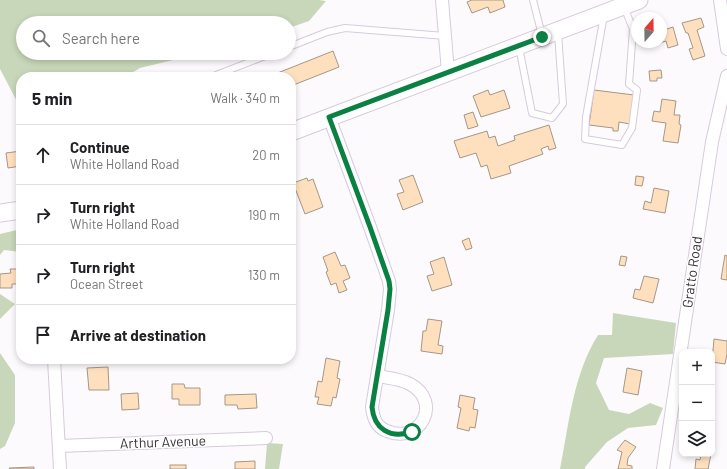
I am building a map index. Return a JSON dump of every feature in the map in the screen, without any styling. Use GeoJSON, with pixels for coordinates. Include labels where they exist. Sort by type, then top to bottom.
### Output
{"type":"FeatureCollection","features":[{"type":"Feature","properties":{"kind":"main road"},"geometry":{"type":"LineString","coordinates":[[296,130],[631,2]]}},
{"type":"Feature","properties":{"kind":"main road"},"geometry":{"type":"LineString","coordinates":[[0,213],[16,211]]}},
{"type":"Feature","properties":{"kind":"street"},"geometry":{"type":"LineString","coordinates":[[442,0],[448,72]]}},
{"type":"Feature","properties":{"kind":"street"},"geometry":{"type":"LineString","coordinates":[[720,0],[727,49]]}},
{"type":"Feature","properties":{"kind":"street","name":"Gratto Road"},"geometry":{"type":"LineString","coordinates":[[663,469],[712,142],[727,76]]}},
{"type":"Feature","properties":{"kind":"street"},"geometry":{"type":"LineString","coordinates":[[329,117],[389,281],[390,289],[388,310],[372,407],[373,415],[376,424],[383,430],[393,434],[403,435],[412,432],[424,417],[427,408],[425,399],[419,391],[410,384],[400,380],[378,376]]}},
{"type":"Feature","properties":{"kind":"street"},"geometry":{"type":"LineString","coordinates":[[54,364],[60,469]]}},
{"type":"Feature","properties":{"kind":"street","name":"Arthur Avenue"},"geometry":{"type":"LineString","coordinates":[[59,446],[266,438]]}},
{"type":"Feature","properties":{"kind":"lane"},"geometry":{"type":"LineString","coordinates":[[518,46],[532,113],[552,118],[563,104],[550,34],[533,0]]}},
{"type":"Feature","properties":{"kind":"lane"},"geometry":{"type":"LineString","coordinates":[[604,13],[586,117],[585,139],[622,145],[632,128],[637,90],[629,84],[633,28],[631,2]]}},
{"type":"Feature","properties":{"kind":"lane"},"geometry":{"type":"LineString","coordinates":[[296,44],[327,32],[345,28],[445,36]]}},
{"type":"Feature","properties":{"kind":"lane"},"geometry":{"type":"LineString","coordinates":[[225,72],[255,60]]}},
{"type":"Feature","properties":{"kind":"green space"},"geometry":{"type":"Polygon","coordinates":[[[0,0],[326,1],[309,21],[296,26],[296,16],[16,16],[16,60],[173,60],[140,68],[133,72],[16,72],[16,99],[0,69],[0,0]]]}},
{"type":"Feature","properties":{"kind":"green space"},"geometry":{"type":"Polygon","coordinates":[[[16,230],[16,251],[4,250],[0,255],[0,234],[16,230]]]}},
{"type":"Feature","properties":{"kind":"green space"},"geometry":{"type":"Polygon","coordinates":[[[0,294],[15,304],[0,319],[0,294]]]}},
{"type":"Feature","properties":{"kind":"green space"},"geometry":{"type":"Polygon","coordinates":[[[613,313],[676,323],[673,354],[604,358],[596,383],[609,410],[629,414],[650,403],[663,408],[656,425],[628,428],[607,442],[585,467],[585,469],[560,469],[569,417],[577,383],[590,350],[598,335],[612,335],[613,313]]]}},
{"type":"Feature","properties":{"kind":"green space"},"geometry":{"type":"Polygon","coordinates":[[[0,353],[15,375],[15,423],[5,446],[0,449],[0,353]]]}},
{"type":"Feature","properties":{"kind":"green space"},"geometry":{"type":"Polygon","coordinates":[[[267,443],[283,444],[279,469],[265,469],[267,443]]]}},
{"type":"Feature","properties":{"kind":"building"},"geometry":{"type":"Polygon","coordinates":[[[472,0],[503,0],[505,7],[490,13],[488,7],[472,13],[467,2],[472,0]]]}},
{"type":"Feature","properties":{"kind":"building"},"geometry":{"type":"Polygon","coordinates":[[[701,18],[704,27],[697,30],[705,56],[693,60],[689,49],[693,48],[688,33],[686,33],[682,23],[701,18]]]}},
{"type":"Feature","properties":{"kind":"building"},"geometry":{"type":"Polygon","coordinates":[[[673,27],[678,45],[668,48],[667,29],[673,27]]]}},
{"type":"Feature","properties":{"kind":"building"},"geometry":{"type":"Polygon","coordinates":[[[333,51],[339,67],[296,84],[296,72],[280,72],[333,51]]]}},
{"type":"Feature","properties":{"kind":"building"},"geometry":{"type":"Polygon","coordinates":[[[661,70],[662,78],[657,78],[657,81],[650,81],[649,71],[661,70]]]}},
{"type":"Feature","properties":{"kind":"building"},"geometry":{"type":"Polygon","coordinates":[[[488,90],[490,95],[504,90],[510,108],[481,117],[473,96],[488,90]]]}},
{"type":"Feature","properties":{"kind":"building"},"geometry":{"type":"Polygon","coordinates":[[[594,90],[634,95],[630,124],[619,122],[618,131],[613,131],[613,128],[589,125],[594,90]]]}},
{"type":"Feature","properties":{"kind":"building"},"geometry":{"type":"Polygon","coordinates":[[[662,99],[676,101],[674,115],[680,115],[679,124],[681,125],[678,143],[663,141],[666,123],[652,121],[654,111],[660,112],[662,99]]]}},
{"type":"Feature","properties":{"kind":"building"},"geometry":{"type":"Polygon","coordinates":[[[473,112],[478,126],[468,129],[464,115],[473,112]]]}},
{"type":"Feature","properties":{"kind":"building"},"geometry":{"type":"Polygon","coordinates":[[[549,125],[556,148],[549,150],[548,146],[541,149],[543,154],[509,166],[511,173],[491,179],[487,165],[481,167],[476,153],[460,158],[454,141],[487,131],[489,138],[495,136],[498,146],[515,140],[514,136],[549,125]]]}},
{"type":"Feature","properties":{"kind":"building"},"geometry":{"type":"Polygon","coordinates":[[[16,152],[16,167],[8,168],[6,153],[16,152]]]}},
{"type":"Feature","properties":{"kind":"building"},"geometry":{"type":"Polygon","coordinates":[[[413,175],[423,202],[403,210],[397,194],[404,192],[399,180],[413,175]]]}},
{"type":"Feature","properties":{"kind":"building"},"geometry":{"type":"Polygon","coordinates":[[[636,176],[644,177],[642,186],[635,185],[636,176]]]}},
{"type":"Feature","properties":{"kind":"building"},"geometry":{"type":"Polygon","coordinates":[[[307,178],[308,181],[313,179],[323,207],[305,214],[296,191],[296,182],[307,178]]]}},
{"type":"Feature","properties":{"kind":"building"},"geometry":{"type":"Polygon","coordinates":[[[654,188],[669,191],[665,213],[643,209],[645,201],[651,203],[654,188]]]}},
{"type":"Feature","properties":{"kind":"building"},"geometry":{"type":"Polygon","coordinates":[[[469,238],[472,248],[466,250],[462,241],[469,238]]]}},
{"type":"Feature","properties":{"kind":"building"},"geometry":{"type":"Polygon","coordinates":[[[335,252],[341,266],[345,265],[350,278],[343,281],[347,290],[339,293],[336,283],[331,285],[326,272],[328,271],[323,257],[335,252]]]}},
{"type":"Feature","properties":{"kind":"building"},"geometry":{"type":"Polygon","coordinates":[[[725,255],[727,256],[727,280],[721,279],[725,255]]]}},
{"type":"Feature","properties":{"kind":"building"},"geometry":{"type":"Polygon","coordinates":[[[621,256],[627,257],[625,266],[619,265],[621,256]]]}},
{"type":"Feature","properties":{"kind":"building"},"geometry":{"type":"Polygon","coordinates":[[[444,257],[452,285],[432,291],[427,276],[434,274],[430,262],[444,257]]]}},
{"type":"Feature","properties":{"kind":"building"},"geometry":{"type":"Polygon","coordinates":[[[10,269],[16,269],[16,284],[12,284],[12,288],[0,288],[0,274],[11,273],[10,269]]]}},
{"type":"Feature","properties":{"kind":"building"},"geometry":{"type":"Polygon","coordinates":[[[644,276],[659,279],[653,303],[633,298],[635,289],[640,290],[644,276]]]}},
{"type":"Feature","properties":{"kind":"building"},"geometry":{"type":"Polygon","coordinates":[[[428,319],[442,321],[438,345],[443,346],[442,354],[421,351],[423,331],[426,331],[428,319]]]}},
{"type":"Feature","properties":{"kind":"building"},"geometry":{"type":"Polygon","coordinates":[[[714,339],[727,341],[725,364],[715,362],[715,349],[713,349],[714,339]]]}},
{"type":"Feature","properties":{"kind":"building"},"geometry":{"type":"Polygon","coordinates":[[[326,358],[340,361],[337,378],[340,379],[336,398],[333,397],[331,406],[317,404],[319,397],[315,397],[318,381],[322,382],[326,358]]]}},
{"type":"Feature","properties":{"kind":"building"},"geometry":{"type":"Polygon","coordinates":[[[108,367],[109,390],[89,390],[87,368],[108,367]]]}},
{"type":"Feature","properties":{"kind":"building"},"geometry":{"type":"Polygon","coordinates":[[[627,368],[642,371],[638,395],[623,392],[627,368]]]}},
{"type":"Feature","properties":{"kind":"building"},"geometry":{"type":"Polygon","coordinates":[[[172,384],[184,384],[185,388],[200,388],[200,405],[179,405],[179,399],[172,399],[172,384]]]}},
{"type":"Feature","properties":{"kind":"building"},"geometry":{"type":"Polygon","coordinates":[[[138,393],[139,409],[122,410],[121,394],[138,393]]]}},
{"type":"Feature","properties":{"kind":"building"},"geometry":{"type":"Polygon","coordinates":[[[256,394],[257,408],[238,409],[237,405],[225,405],[225,395],[256,394]]]}},
{"type":"Feature","properties":{"kind":"building"},"geometry":{"type":"Polygon","coordinates":[[[460,395],[475,398],[473,409],[478,410],[475,428],[470,427],[469,431],[457,428],[461,408],[458,407],[460,395]]]}},
{"type":"Feature","properties":{"kind":"building"},"geometry":{"type":"Polygon","coordinates":[[[625,440],[636,447],[628,458],[627,465],[632,466],[632,469],[618,469],[622,452],[617,450],[625,440]]]}},
{"type":"Feature","properties":{"kind":"building"},"geometry":{"type":"Polygon","coordinates":[[[700,457],[710,457],[708,469],[695,469],[696,459],[700,460],[700,457]]]}},
{"type":"Feature","properties":{"kind":"building"},"geometry":{"type":"Polygon","coordinates":[[[255,461],[255,469],[235,469],[235,462],[255,461]]]}},
{"type":"Feature","properties":{"kind":"building"},"geometry":{"type":"Polygon","coordinates":[[[170,465],[186,465],[186,469],[170,469],[170,465]]]}},
{"type":"Feature","properties":{"kind":"building"},"geometry":{"type":"Polygon","coordinates":[[[34,467],[34,469],[9,468],[34,467]]]}},
{"type":"Feature","properties":{"kind":"route"},"geometry":{"type":"LineString","coordinates":[[412,432],[403,435],[393,434],[383,430],[376,424],[373,415],[372,407],[390,297],[389,281],[329,117],[542,37]]}}]}
